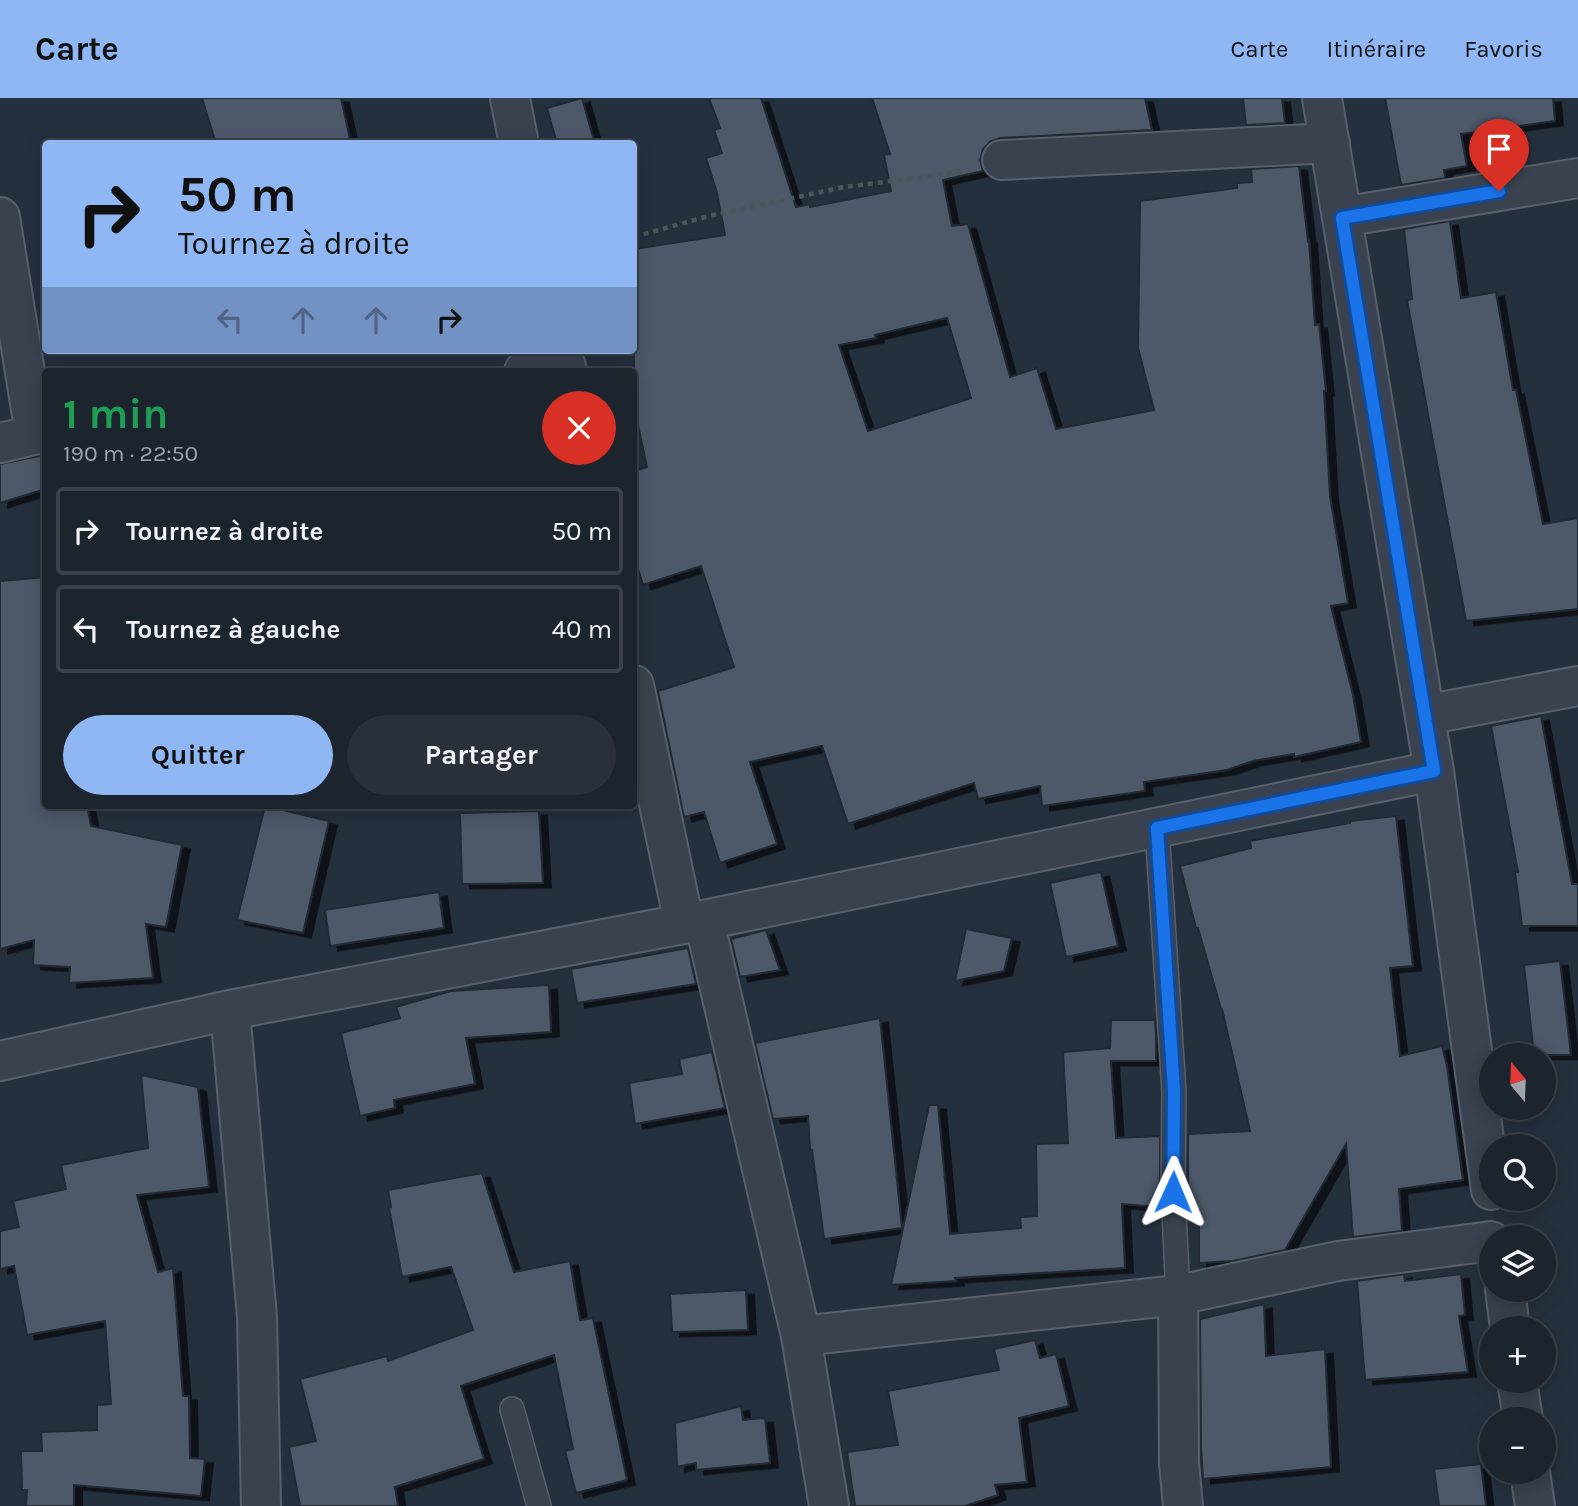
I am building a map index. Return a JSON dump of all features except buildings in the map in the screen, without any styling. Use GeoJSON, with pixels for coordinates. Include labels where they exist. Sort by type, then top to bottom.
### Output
{"type":"FeatureCollection","features":[{"type":"Feature","properties":{"kind":"street"},"geometry":{"type":"LineString","coordinates":[[510,98],[518,140]]}},
{"type":"Feature","properties":{"kind":"street"},"geometry":{"type":"LineString","coordinates":[[1322,98],[1434,771],[1483,1134]]}},
{"type":"Feature","properties":{"kind":"street"},"geometry":{"type":"LineString","coordinates":[[1002,160],[1330,143]]}},
{"type":"Feature","properties":{"kind":"street"},"geometry":{"type":"LineString","coordinates":[[1342,218],[1578,178]]}},
{"type":"Feature","properties":{"kind":"street"},"geometry":{"type":"LineString","coordinates":[[0,217],[27,436]]}},
{"type":"Feature","properties":{"kind":"street"},"geometry":{"type":"LineString","coordinates":[[538,368],[565,362]]}},
{"type":"Feature","properties":{"kind":"street"},"geometry":{"type":"LineString","coordinates":[[1425,715],[1578,685]]}},
{"type":"Feature","properties":{"kind":"street"},"geometry":{"type":"LineString","coordinates":[[637,697],[801,1336],[829,1506]]}},
{"type":"Feature","properties":{"kind":"street"},"geometry":{"type":"LineString","coordinates":[[0,1061],[229,1010],[694,922],[1434,771]]}},
{"type":"Feature","properties":{"kind":"street"},"geometry":{"type":"LineString","coordinates":[[229,1010],[257,1317],[261,1506]]}},
{"type":"Feature","properties":{"kind":"street"},"geometry":{"type":"LineString","coordinates":[[801,1336],[1178,1295],[1338,1261],[1479,1243]]}},
{"type":"Feature","properties":{"kind":"street"},"geometry":{"type":"LineString","coordinates":[[1178,1295],[1179,1464],[1183,1506]]}},
{"type":"Feature","properties":{"kind":"street"},"geometry":{"type":"LineString","coordinates":[[1532,1484],[1535,1506]]}},
{"type":"Feature","properties":{"kind":"lane"},"geometry":{"type":"LineString","coordinates":[[1157,828],[1174,1091],[1173,1192],[1178,1295]]}},
{"type":"Feature","properties":{"kind":"lane"},"geometry":{"type":"LineString","coordinates":[[512,1409],[539,1506]]}},
{"type":"Feature","properties":{"kind":"path"},"geometry":{"type":"LineString","coordinates":[[637,236],[705,217],[831,190],[947,174],[1002,160]]}},
{"type":"Feature","properties":{"kind":"route"},"geometry":{"type":"LineString","coordinates":[[1173,1192],[1174,1091],[1157,828],[1434,771],[1342,218],[1499,191]]}}]}
